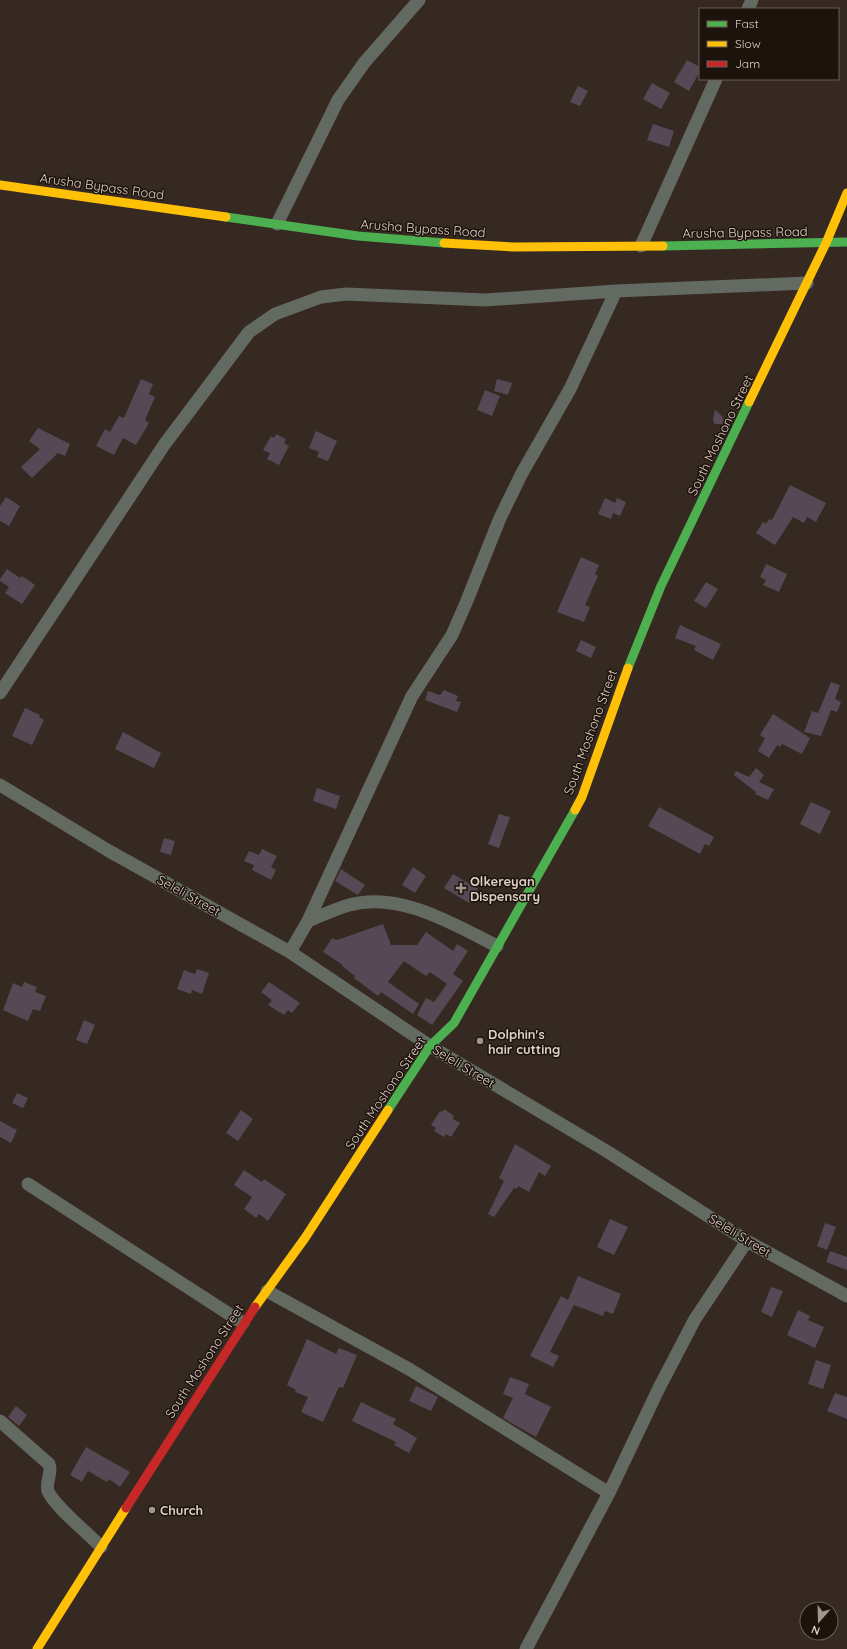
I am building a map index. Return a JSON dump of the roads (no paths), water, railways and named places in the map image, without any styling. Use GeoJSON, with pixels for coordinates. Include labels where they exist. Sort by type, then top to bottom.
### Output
{"type":"FeatureCollection","features":[{"type":"Feature","properties":{"kind":"street"},"geometry":{"type":"LineString","coordinates":[[277,224],[338,100],[364,63],[419,0]]}},
{"type":"Feature","properties":{"kind":"street"},"geometry":{"type":"LineString","coordinates":[[641,246],[716,80]]}},
{"type":"Feature","properties":{"kind":"street","name":"Arusha Bypass Road"},"geometry":{"type":"LineString","coordinates":[[0,185],[358,236],[434,243],[514,247],[847,242]]}},
{"type":"Feature","properties":{"kind":"street","name":"South Moshono Street"},"geometry":{"type":"LineString","coordinates":[[37,1649],[243,1323],[305,1238],[430,1046],[454,1022],[582,797],[619,690],[661,586],[826,243],[847,193]]}},
{"type":"Feature","properties":{"kind":"street"},"geometry":{"type":"LineString","coordinates":[[0,693],[164,445],[249,332],[259,323],[281,312],[321,297],[334,294],[485,300],[616,291],[806,283]]}},
{"type":"Feature","properties":{"kind":"street"},"geometry":{"type":"LineString","coordinates":[[290,952],[308,921],[412,696],[452,635],[500,518],[522,473],[577,375],[616,291]]}},
{"type":"Feature","properties":{"kind":"street","name":"Seleli Street"},"geometry":{"type":"LineString","coordinates":[[0,785],[109,851],[290,952],[430,1046],[608,1152],[747,1241],[846,1293]]}},
{"type":"Feature","properties":{"kind":"street"},"geometry":{"type":"LineString","coordinates":[[308,921],[349,905],[376,902],[404,906],[434,915],[497,946]]}},
{"type":"Feature","properties":{"kind":"street"},"geometry":{"type":"LineString","coordinates":[[28,1184],[243,1323]]}},
{"type":"Feature","properties":{"kind":"street"},"geometry":{"type":"LineString","coordinates":[[526,1649],[610,1493],[659,1388],[696,1319],[747,1241]]}},
{"type":"Feature","properties":{"kind":"street"},"geometry":{"type":"LineString","coordinates":[[267,1291],[409,1369],[610,1493]]}},
{"type":"Feature","properties":{"kind":"street"},"geometry":{"type":"LineString","coordinates":[[0,1421],[49,1464],[48,1493],[102,1547]]}},
{"type":"Feature","properties":{"kind":"place","name":"Olkereyan Dispensary"},"geometry":{"type":"Point","coordinates":[461,888]}},
{"type":"Feature","properties":{"kind":"place","name":"Dolphin's hair cutting"},"geometry":{"type":"Point","coordinates":[480,1041]}},
{"type":"Feature","properties":{"kind":"place","name":"Church"},"geometry":{"type":"Point","coordinates":[152,1510]}}]}
